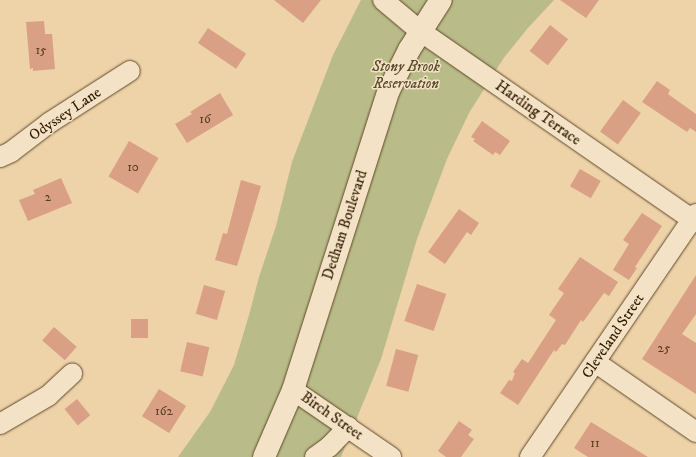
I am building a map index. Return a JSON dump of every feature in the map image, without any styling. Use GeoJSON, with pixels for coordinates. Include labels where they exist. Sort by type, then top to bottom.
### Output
{"type":"FeatureCollection","features":[{"type":"Feature","properties":{"kind":"main road","name":"Dedham Boulevard"},"geometry":{"type":"LineString","coordinates":[[264,457],[293,390],[381,111],[399,69],[420,31],[441,0]]}},
{"type":"Feature","properties":{"kind":"street","name":"Harding Terrace"},"geometry":{"type":"LineString","coordinates":[[383,0],[420,31],[695,219]]}},
{"type":"Feature","properties":{"kind":"street","name":"Odyssey Lane"},"geometry":{"type":"LineString","coordinates":[[0,157],[11,152],[48,123],[130,71]]}},
{"type":"Feature","properties":{"kind":"street","name":"Cleveland Street"},"geometry":{"type":"LineString","coordinates":[[530,457],[695,219]]}},
{"type":"Feature","properties":{"kind":"street"},"geometry":{"type":"LineString","coordinates":[[596,362],[696,432]]}},
{"type":"Feature","properties":{"kind":"street"},"geometry":{"type":"LineString","coordinates":[[0,424],[48,396],[72,374]]}},
{"type":"Feature","properties":{"kind":"street","name":"Birch Street"},"geometry":{"type":"LineString","coordinates":[[293,390],[391,457]]}},
{"type":"Feature","properties":{"kind":"street"},"geometry":{"type":"LineString","coordinates":[[315,457],[328,447],[348,427]]}},
{"type":"Feature","properties":{"kind":"green space","name":"Stony Brook Reservation"},"geometry":{"type":"Polygon","coordinates":[[[361,0],[554,0],[527,29],[503,59],[469,113],[447,159],[417,239],[381,359],[341,457],[178,457],[210,412],[234,365],[259,277],[276,226],[292,162],[333,55],[361,0]]]}},
{"type":"Feature","properties":{"kind":"building"},"geometry":{"type":"Polygon","coordinates":[[[274,0],[321,0],[303,23],[274,0]]]}},
{"type":"Feature","properties":{"kind":"building"},"geometry":{"type":"Polygon","coordinates":[[[560,0],[599,0],[586,18],[560,0]]]}},
{"type":"Feature","properties":{"kind":"building"},"geometry":{"type":"Polygon","coordinates":[[[44,21],[45,34],[52,34],[55,69],[33,71],[33,68],[30,69],[26,22],[44,21]]]}},
{"type":"Feature","properties":{"kind":"building"},"geometry":{"type":"Polygon","coordinates":[[[550,25],[568,39],[548,65],[530,51],[550,25]]]}},
{"type":"Feature","properties":{"kind":"building"},"geometry":{"type":"Polygon","coordinates":[[[208,28],[246,54],[236,69],[198,43],[208,28]]]}},
{"type":"Feature","properties":{"kind":"building"},"geometry":{"type":"Polygon","coordinates":[[[657,81],[670,90],[668,94],[696,114],[696,132],[690,128],[687,132],[642,102],[657,81]]]}},
{"type":"Feature","properties":{"kind":"building"},"geometry":{"type":"Polygon","coordinates":[[[220,93],[233,115],[187,143],[175,124],[192,114],[190,112],[220,93]]]}},
{"type":"Feature","properties":{"kind":"building"},"geometry":{"type":"Polygon","coordinates":[[[623,100],[641,113],[618,144],[600,132],[623,100]]]}},
{"type":"Feature","properties":{"kind":"building"},"geometry":{"type":"Polygon","coordinates":[[[482,121],[510,141],[500,155],[495,152],[493,155],[473,141],[475,139],[471,137],[482,121]]]}},
{"type":"Feature","properties":{"kind":"building"},"geometry":{"type":"Polygon","coordinates":[[[129,141],[158,158],[138,194],[108,177],[129,141]]]}},
{"type":"Feature","properties":{"kind":"building"},"geometry":{"type":"Polygon","coordinates":[[[580,169],[601,181],[591,198],[570,186],[580,169]]]}},
{"type":"Feature","properties":{"kind":"building"},"geometry":{"type":"Polygon","coordinates":[[[61,178],[72,203],[28,221],[19,200],[35,194],[33,190],[61,178]]]}},
{"type":"Feature","properties":{"kind":"building"},"geometry":{"type":"Polygon","coordinates":[[[241,180],[261,186],[237,266],[215,260],[223,233],[227,234],[241,180]]]}},
{"type":"Feature","properties":{"kind":"building"},"geometry":{"type":"Polygon","coordinates":[[[459,209],[479,223],[471,235],[467,232],[445,264],[428,252],[459,209]]]}},
{"type":"Feature","properties":{"kind":"building"},"geometry":{"type":"Polygon","coordinates":[[[642,213],[662,226],[635,267],[637,268],[629,280],[613,270],[629,244],[623,240],[642,213]]]}},
{"type":"Feature","properties":{"kind":"building"},"geometry":{"type":"Polygon","coordinates":[[[580,257],[618,282],[609,296],[604,293],[583,322],[581,320],[565,345],[562,344],[556,352],[554,350],[518,405],[500,393],[509,380],[512,381],[515,373],[513,372],[522,359],[528,363],[556,320],[549,315],[564,293],[558,289],[580,257]]]}},
{"type":"Feature","properties":{"kind":"building"},"geometry":{"type":"Polygon","coordinates":[[[696,275],[696,314],[682,334],[696,343],[696,394],[642,359],[696,275]]]}},
{"type":"Feature","properties":{"kind":"building"},"geometry":{"type":"Polygon","coordinates":[[[417,284],[446,294],[434,331],[404,321],[417,284]]]}},
{"type":"Feature","properties":{"kind":"building"},"geometry":{"type":"Polygon","coordinates":[[[204,285],[225,291],[217,320],[196,314],[204,285]]]}},
{"type":"Feature","properties":{"kind":"building"},"geometry":{"type":"Polygon","coordinates":[[[131,319],[148,319],[148,338],[131,338],[131,319]]]}},
{"type":"Feature","properties":{"kind":"building"},"geometry":{"type":"Polygon","coordinates":[[[54,327],[77,347],[65,360],[42,341],[54,327]]]}},
{"type":"Feature","properties":{"kind":"building"},"geometry":{"type":"Polygon","coordinates":[[[187,342],[209,347],[203,376],[180,371],[187,342]]]}},
{"type":"Feature","properties":{"kind":"building"},"geometry":{"type":"Polygon","coordinates":[[[396,349],[418,355],[408,392],[386,386],[396,349]]]}},
{"type":"Feature","properties":{"kind":"building"},"geometry":{"type":"Polygon","coordinates":[[[159,389],[186,406],[169,433],[142,416],[159,389]]]}},
{"type":"Feature","properties":{"kind":"building"},"geometry":{"type":"Polygon","coordinates":[[[77,399],[90,415],[78,425],[65,409],[77,399]]]}},
{"type":"Feature","properties":{"kind":"building"},"geometry":{"type":"Polygon","coordinates":[[[459,421],[472,430],[468,435],[474,439],[461,457],[446,457],[438,451],[459,421]]]}},
{"type":"Feature","properties":{"kind":"building"},"geometry":{"type":"Polygon","coordinates":[[[591,422],[648,457],[588,457],[574,448],[591,422]]]}}]}
